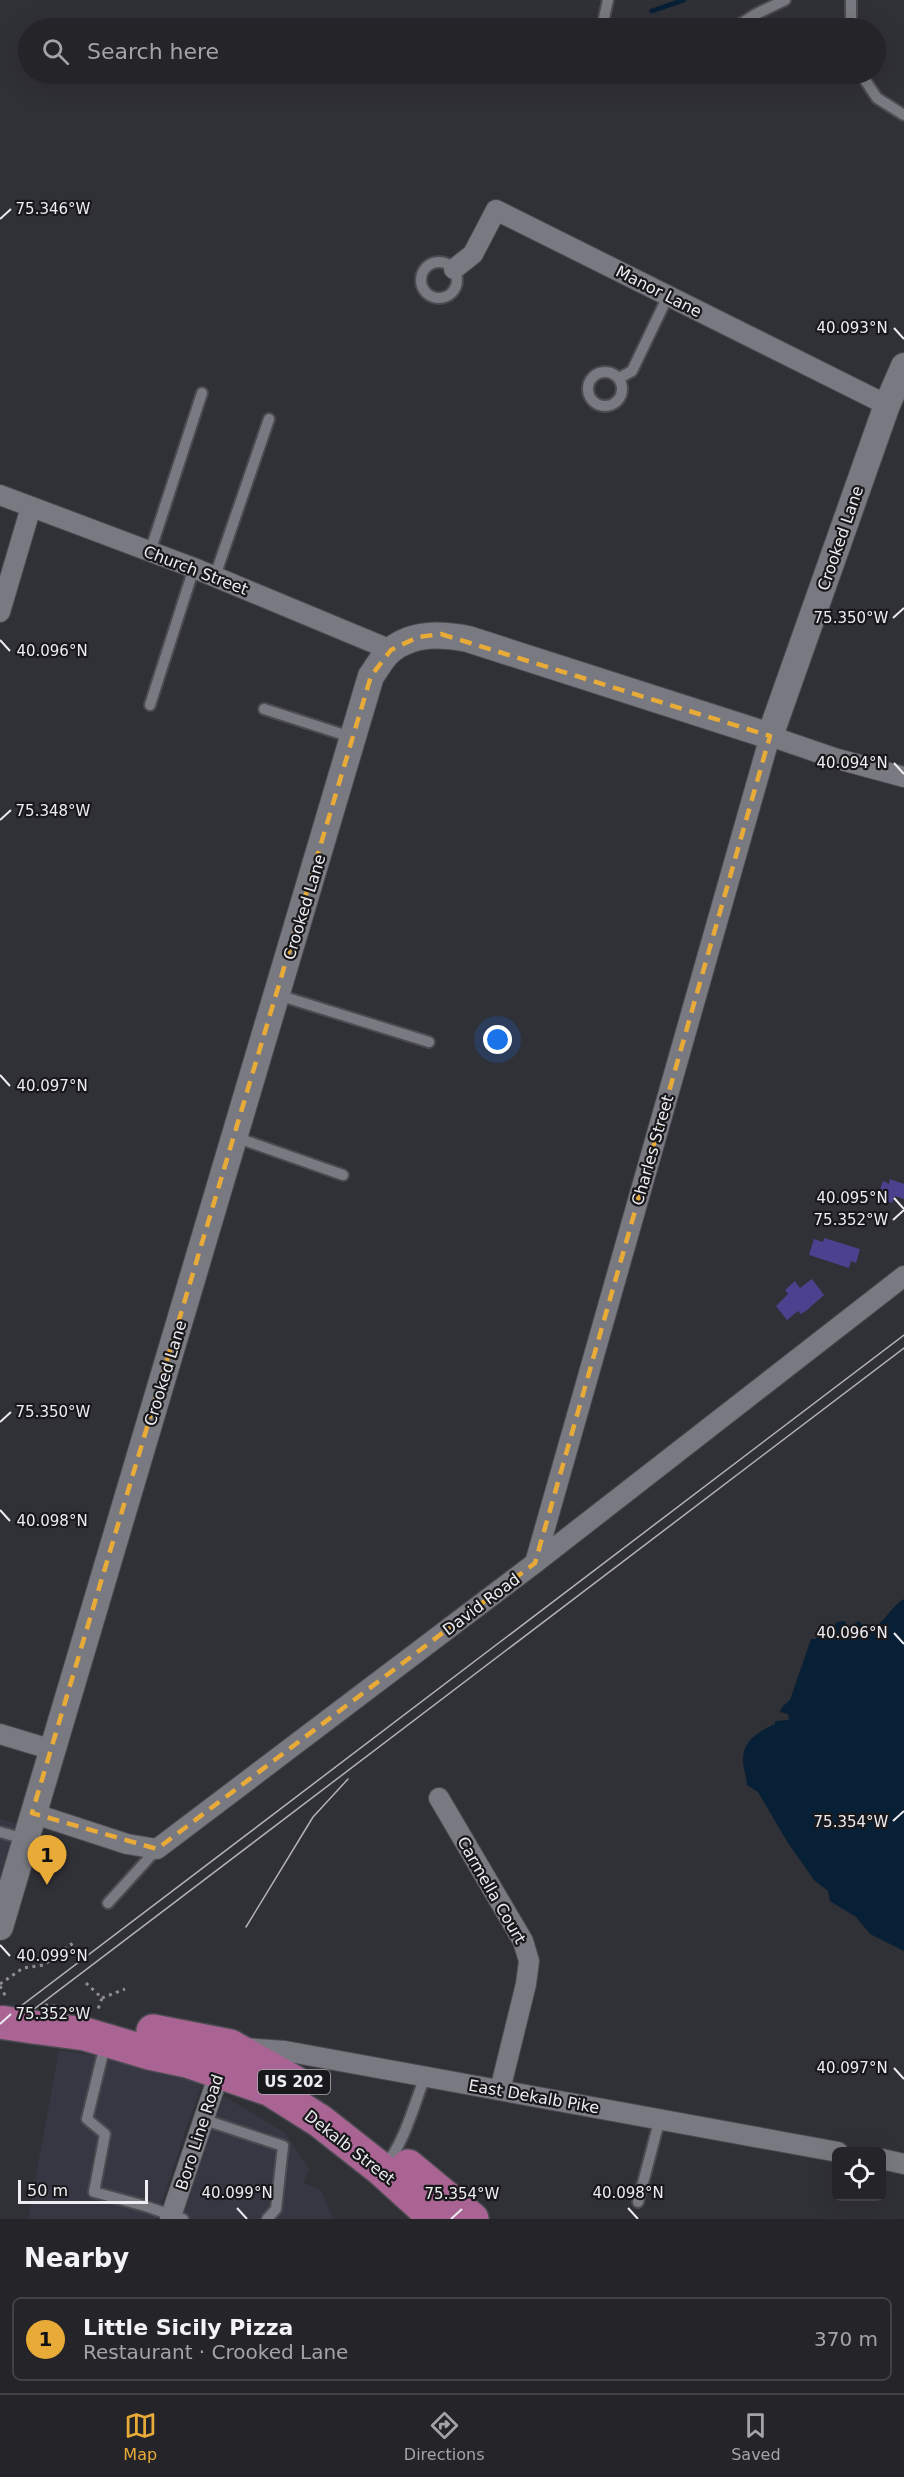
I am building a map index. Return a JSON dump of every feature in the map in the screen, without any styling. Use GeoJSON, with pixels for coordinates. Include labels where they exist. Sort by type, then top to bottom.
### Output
{"type":"FeatureCollection","features":[{"type":"Feature","properties":{"kind":"highway","name":"Dekalb Street"},"geometry":{"type":"LineString","coordinates":[[2,2009],[33,2027],[144,2029],[332,2104],[388,2162],[436,2219]]}},
{"type":"Feature","properties":{"kind":"highway","name":"Dekalb Street"},"geometry":{"type":"LineString","coordinates":[[388,2162],[471,2218]]}},
{"type":"Feature","properties":{"kind":"street","name":"Manor Lane"},"geometry":{"type":"LineString","coordinates":[[454,269],[473,254],[496,210],[887,405]]}},
{"type":"Feature","properties":{"kind":"street","name":"Crooked Lane"},"geometry":{"type":"LineString","coordinates":[[1,1921],[7,1876],[25,1839],[53,1750],[371,676],[391,650],[418,637],[441,634],[468,639],[770,736],[887,405],[904,366]]}},
{"type":"Feature","properties":{"kind":"street","name":"Church Street"},"geometry":{"type":"LineString","coordinates":[[0,495],[215,576],[391,650]]}},
{"type":"Feature","properties":{"kind":"street"},"geometry":{"type":"LineString","coordinates":[[0,612],[31,507]]}},
{"type":"Feature","properties":{"kind":"street"},"geometry":{"type":"LineString","coordinates":[[770,736],[834,758],[904,777]]}},
{"type":"Feature","properties":{"kind":"street","name":"Charles Street"},"geometry":{"type":"LineString","coordinates":[[535,1563],[770,736]]}},
{"type":"Feature","properties":{"kind":"street","name":"David Road"},"geometry":{"type":"LineString","coordinates":[[157,1849],[535,1563],[904,1276]]}},
{"type":"Feature","properties":{"kind":"street"},"geometry":{"type":"LineString","coordinates":[[0,1734],[53,1750]]}},
{"type":"Feature","properties":{"kind":"street","name":"Carmella Court"},"geometry":{"type":"LineString","coordinates":[[439,1798],[523,1941],[529,1961],[516,2030],[500,2090]]}},
{"type":"Feature","properties":{"kind":"street"},"geometry":{"type":"LineString","coordinates":[[32,1813],[127,1844],[157,1849]]}},
{"type":"Feature","properties":{"kind":"street","name":"East Dekalb Pike"},"geometry":{"type":"LineString","coordinates":[[224,2059],[285,2051],[832,2150]]}},
{"type":"Feature","properties":{"kind":"street","name":"Boro Line Road"},"geometry":{"type":"LineString","coordinates":[[175,2218],[202,2119],[224,2059]]}},
{"type":"Feature","properties":{"kind":"street"},"geometry":{"type":"LineString","coordinates":[[886,2161],[904,2163]]}},
{"type":"Feature","properties":{"kind":"lane"},"geometry":{"type":"LineString","coordinates":[[604,18],[608,0]]}},
{"type":"Feature","properties":{"kind":"lane"},"geometry":{"type":"LineString","coordinates":[[750,18],[786,0]]}},
{"type":"Feature","properties":{"kind":"lane"},"geometry":{"type":"LineString","coordinates":[[851,0],[851,18]]}},
{"type":"Feature","properties":{"kind":"lane"},"geometry":{"type":"LineString","coordinates":[[868,84],[877,98],[904,115]]}},
{"type":"Feature","properties":{"kind":"lane"},"geometry":{"type":"LineString","coordinates":[[619,378],[632,371],[668,296]]}},
{"type":"Feature","properties":{"kind":"lane"},"geometry":{"type":"LineString","coordinates":[[150,552],[202,393]]}},
{"type":"Feature","properties":{"kind":"lane"},"geometry":{"type":"LineString","coordinates":[[215,576],[269,419]]}},
{"type":"Feature","properties":{"kind":"lane"},"geometry":{"type":"LineString","coordinates":[[150,705],[194,568]]}},
{"type":"Feature","properties":{"kind":"lane"},"geometry":{"type":"LineString","coordinates":[[264,709],[354,738]]}},
{"type":"Feature","properties":{"kind":"lane"},"geometry":{"type":"LineString","coordinates":[[278,995],[429,1042]]}},
{"type":"Feature","properties":{"kind":"lane"},"geometry":{"type":"LineString","coordinates":[[235,1137],[343,1175]]}},
{"type":"Feature","properties":{"kind":"lane"},"geometry":{"type":"LineString","coordinates":[[0,1832],[25,1839]]}},
{"type":"Feature","properties":{"kind":"lane"},"geometry":{"type":"LineString","coordinates":[[108,1903],[157,1849]]}},
{"type":"Feature","properties":{"kind":"lane"},"geometry":{"type":"LineString","coordinates":[[96,2029],[87,2119],[105,2134],[94,2192],[145,2205],[175,2218]]}},
{"type":"Feature","properties":{"kind":"lane"},"geometry":{"type":"LineString","coordinates":[[388,2162],[424,2077]]}},
{"type":"Feature","properties":{"kind":"lane"},"geometry":{"type":"LineString","coordinates":[[638,2202],[660,2118]]}},
{"type":"Feature","properties":{"kind":"lane"},"geometry":{"type":"LineString","coordinates":[[202,2119],[283,2146],[276,2209],[267,2219]]}},
{"type":"Feature","properties":{"kind":"path"},"geometry":{"type":"LineString","coordinates":[[2,2009],[0,1985],[23,1968],[44,1965],[71,1944],[79,1953]]}},
{"type":"Feature","properties":{"kind":"path"},"geometry":{"type":"LineString","coordinates":[[86,1983],[102,1998]]}},
{"type":"Feature","properties":{"kind":"path"},"geometry":{"type":"LineString","coordinates":[[102,1998],[124,1989]]}},
{"type":"Feature","properties":{"kind":"path"},"geometry":{"type":"LineString","coordinates":[[96,2029],[102,1998]]}},
{"type":"Feature","properties":{"kind":"highlighted area"},"geometry":{"type":"Polygon","coordinates":[[[441,634],[770,736],[535,1563],[157,1849],[32,1813],[371,676],[391,650],[418,637],[441,634]]]}},
{"type":"Feature","properties":{"kind":"shaded area"},"geometry":{"type":"Polygon","coordinates":[[[0,1819],[18,1824],[0,1882],[0,1819]]]}},
{"type":"Feature","properties":{"kind":"shaded area"},"geometry":{"type":"Polygon","coordinates":[[[59,2050],[195,2074],[201,2086],[156,2219],[28,2219],[59,2050]]]}},
{"type":"Feature","properties":{"kind":"shaded area"},"geometry":{"type":"Polygon","coordinates":[[[224,2096],[285,2133],[309,2169],[304,2183],[321,2191],[333,2219],[180,2219],[224,2096]]]}},
{"type":"Feature","properties":{"kind":"water"},"geometry":{"type":"Polygon","coordinates":[[[904,1599],[904,1951],[870,1934],[856,1917],[830,1901],[828,1891],[814,1880],[788,1843],[758,1792],[747,1785],[743,1754],[748,1742],[775,1724],[775,1721],[789,1720],[788,1714],[780,1712],[790,1700],[811,1639],[816,1639],[820,1632],[832,1633],[832,1628],[837,1622],[845,1621],[848,1628],[859,1621],[868,1631],[878,1625],[904,1599]]]}},
{"type":"Feature","properties":{"kind":"building"},"geometry":{"type":"Polygon","coordinates":[[[890,1179],[904,1184],[904,1199],[895,1196],[892,1203],[877,1198],[883,1181],[889,1184],[890,1179]]]}},
{"type":"Feature","properties":{"kind":"building"},"geometry":{"type":"Polygon","coordinates":[[[824,1238],[860,1249],[856,1263],[851,1261],[849,1268],[809,1255],[814,1239],[823,1242],[824,1238]]]}},
{"type":"Feature","properties":{"kind":"building"},"geometry":{"type":"Polygon","coordinates":[[[812,1279],[824,1295],[807,1310],[801,1314],[798,1311],[787,1320],[776,1306],[788,1294],[785,1290],[795,1281],[800,1288],[812,1279]]]}},
{"type":"Feature","properties":{"kind":"waterway"},"geometry":{"type":"LineString","coordinates":[[652,11],[684,0]]}},
{"type":"Feature","properties":{"kind":"tram line"},"geometry":{"type":"LineString","coordinates":[[0,2022],[904,1335]]}},
{"type":"Feature","properties":{"kind":"tram line"},"geometry":{"type":"LineString","coordinates":[[0,2035],[904,1348]]}},
{"type":"Feature","properties":{"kind":"tram line"},"geometry":{"type":"LineString","coordinates":[[246,1927],[313,1817],[348,1779]]}},
{"type":"Feature","properties":{"kind":"place","name":"Little Sicily Pizza"},"geometry":{"type":"Point","coordinates":[47,1885]}}]}
